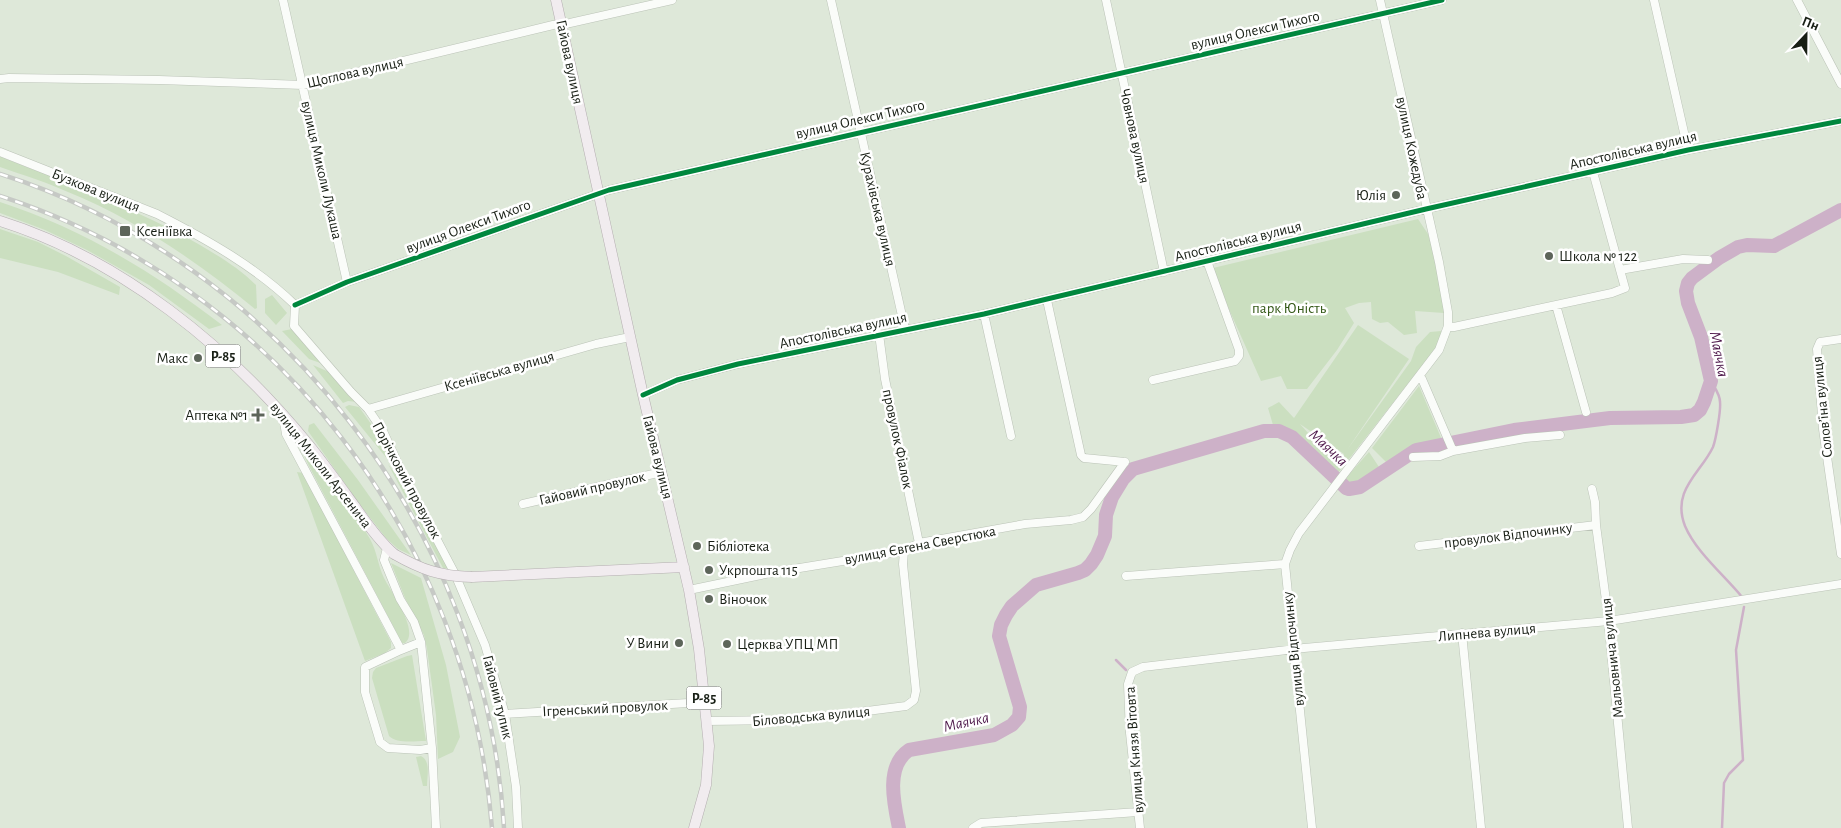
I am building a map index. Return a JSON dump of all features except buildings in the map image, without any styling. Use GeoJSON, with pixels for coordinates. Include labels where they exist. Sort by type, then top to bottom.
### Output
{"type":"FeatureCollection","features":[{"type":"Feature","properties":{"kind":"main road","name":"Гайова вулиця"},"geometry":{"type":"LineString","coordinates":[[556,0],[630,337],[684,567],[699,649],[709,746],[709,766],[706,785],[694,828]]}},
{"type":"Feature","properties":{"kind":"main road","name":"вулиця Миколи Арсенича"},"geometry":{"type":"LineString","coordinates":[[0,221],[24,229],[66,248],[113,274],[157,302],[215,348],[250,379],[283,414],[309,445],[372,530],[391,551],[412,565],[430,572],[449,576],[684,567]]}},
{"type":"Feature","properties":{"kind":"street","name":"вулиця Миколи Лукаша"},"geometry":{"type":"LineString","coordinates":[[283,0],[347,282]]}},
{"type":"Feature","properties":{"kind":"street","name":"Щоглова вулиця"},"geometry":{"type":"LineString","coordinates":[[0,79],[159,80],[303,85],[561,24],[672,0]]}},
{"type":"Feature","properties":{"kind":"street","name":"Курахівська вулиця"},"geometry":{"type":"LineString","coordinates":[[831,0],[905,329]]}},
{"type":"Feature","properties":{"kind":"street","name":"Човнова вулиця"},"geometry":{"type":"LineString","coordinates":[[1106,0],[1164,272]]}},
{"type":"Feature","properties":{"kind":"street","name":"вулиця Кожедуба"},"geometry":{"type":"LineString","coordinates":[[1380,0],[1439,262],[1448,312],[1448,326]]}},
{"type":"Feature","properties":{"kind":"street","name":"вулиця Олекси Тихого"},"geometry":{"type":"LineString","coordinates":[[295,304],[347,282],[598,193],[1442,0]]}},
{"type":"Feature","properties":{"kind":"street"},"geometry":{"type":"LineString","coordinates":[[1654,0],[1688,150]]}},
{"type":"Feature","properties":{"kind":"street"},"geometry":{"type":"LineString","coordinates":[[1798,0],[1841,84]]}},
{"type":"Feature","properties":{"kind":"street","name":"Апостолівська вулиця"},"geometry":{"type":"LineString","coordinates":[[644,395],[677,380],[738,364],[1047,300],[1426,209],[1688,150],[1841,121]]}},
{"type":"Feature","properties":{"kind":"street","name":"Бузкова вулиця"},"geometry":{"type":"LineString","coordinates":[[0,152],[157,214],[212,244],[274,285],[295,304]]}},
{"type":"Feature","properties":{"kind":"street"},"geometry":{"type":"LineString","coordinates":[[1126,576],[1285,564],[1290,550],[1300,533],[1439,350],[1448,326],[1454,327],[1612,293],[1625,288],[1594,172]]}},
{"type":"Feature","properties":{"kind":"street"},"geometry":{"type":"LineString","coordinates":[[1620,270],[1683,259],[1708,260]]}},
{"type":"Feature","properties":{"kind":"street"},"geometry":{"type":"LineString","coordinates":[[1153,380],[1235,361],[1239,356],[1207,261]]}},
{"type":"Feature","properties":{"kind":"street","name":"вулиця Євгена Сверстюка"},"geometry":{"type":"LineString","coordinates":[[689,590],[775,572],[904,551],[919,543],[1025,524],[1071,520],[1083,517],[1091,509],[1125,462],[1084,458],[1081,455],[1047,300]]}},
{"type":"Feature","properties":{"kind":"street","name":"Порічковий провулок"},"geometry":{"type":"LineString","coordinates":[[295,304],[294,326],[368,409],[383,431],[405,479],[454,572]]}},
{"type":"Feature","properties":{"kind":"street"},"geometry":{"type":"LineString","coordinates":[[1556,305],[1586,412]]}},
{"type":"Feature","properties":{"kind":"street"},"geometry":{"type":"LineString","coordinates":[[984,314],[1011,436]]}},
{"type":"Feature","properties":{"kind":"street","name":"провулок Фіалок"},"geometry":{"type":"LineString","coordinates":[[879,334],[885,379],[919,543]]}},
{"type":"Feature","properties":{"kind":"street","name":"Ксеніївська вулиця"},"geometry":{"type":"LineString","coordinates":[[368,409],[596,344],[630,337]]}},
{"type":"Feature","properties":{"kind":"street","name":"Соловʼїна вулиця"},"geometry":{"type":"LineString","coordinates":[[1841,339],[1820,342],[1817,349],[1823,429],[1841,554]]}},
{"type":"Feature","properties":{"kind":"street"},"geometry":{"type":"LineString","coordinates":[[1419,376],[1422,378],[1452,448]]}},
{"type":"Feature","properties":{"kind":"street"},"geometry":{"type":"LineString","coordinates":[[283,414],[286,434],[401,650]]}},
{"type":"Feature","properties":{"kind":"street"},"geometry":{"type":"LineString","coordinates":[[1413,457],[1440,456],[1452,448],[1560,435]]}},
{"type":"Feature","properties":{"kind":"street","name":"Гайовий провулок"},"geometry":{"type":"LineString","coordinates":[[522,504],[662,472]]}},
{"type":"Feature","properties":{"kind":"street","name":"Мальовнича вулиця"},"geometry":{"type":"LineString","coordinates":[[1592,489],[1609,622],[1628,828]]}},
{"type":"Feature","properties":{"kind":"street","name":"провулок Відпочинку"},"geometry":{"type":"LineString","coordinates":[[1419,546],[1596,525]]}},
{"type":"Feature","properties":{"kind":"street"},"geometry":{"type":"LineString","coordinates":[[391,551],[384,560],[400,599],[414,622],[421,642],[432,748],[436,828]]}},
{"type":"Feature","properties":{"kind":"street","name":"Біловодська вулиця"},"geometry":{"type":"LineString","coordinates":[[706,721],[797,720],[906,706],[914,700],[916,691],[903,564],[904,551]]}},
{"type":"Feature","properties":{"kind":"street","name":"вулиця Відпочинку"},"geometry":{"type":"LineString","coordinates":[[1285,564],[1312,828]]}},
{"type":"Feature","properties":{"kind":"street","name":"Гайовий тупик"},"geometry":{"type":"LineString","coordinates":[[454,572],[485,645],[505,714],[516,787],[518,828]]}},
{"type":"Feature","properties":{"kind":"street","name":"Липнева вулиця"},"geometry":{"type":"LineString","coordinates":[[1132,672],[1144,667],[1294,650],[1609,622],[1841,584]]}},
{"type":"Feature","properties":{"kind":"street"},"geometry":{"type":"LineString","coordinates":[[1462,634],[1481,828]]}},
{"type":"Feature","properties":{"kind":"street"},"geometry":{"type":"LineString","coordinates":[[421,642],[365,667],[365,692],[380,742],[388,748],[420,750],[432,748]]}},
{"type":"Feature","properties":{"kind":"street","name":"вулиця Князя Вітовта"},"geometry":{"type":"LineString","coordinates":[[1132,672],[1129,677],[1128,694],[1140,828]]}},
{"type":"Feature","properties":{"kind":"street","name":"Ігренський провулок"},"geometry":{"type":"LineString","coordinates":[[505,714],[705,702]]}},
{"type":"Feature","properties":{"kind":"street"},"geometry":{"type":"LineString","coordinates":[[973,828],[981,823],[1138,812]]}},
{"type":"Feature","properties":{"kind":"green space"},"geometry":{"type":"Polygon","coordinates":[[[0,156],[120,205],[169,228],[222,258],[256,285],[257,308],[255,309],[212,275],[143,229],[94,203],[60,188],[0,167],[0,156]]]}},
{"type":"Feature","properties":{"kind":"green space"},"geometry":{"type":"Polygon","coordinates":[[[0,202],[60,225],[89,239],[170,287],[222,325],[209,329],[149,285],[87,250],[45,230],[0,213],[0,202]]]}},
{"type":"Feature","properties":{"kind":"green space","name":"парк Юність"},"geometry":{"type":"Polygon","coordinates":[[[1418,219],[1428,234],[1438,269],[1444,313],[1415,311],[1417,333],[1404,335],[1388,322],[1380,323],[1372,319],[1371,302],[1359,303],[1345,308],[1354,323],[1337,350],[1307,389],[1287,389],[1281,376],[1261,381],[1213,268],[1418,219]]]}},
{"type":"Feature","properties":{"kind":"green space"},"geometry":{"type":"Polygon","coordinates":[[[0,229],[38,242],[66,256],[120,287],[119,295],[58,272],[0,258],[0,229]]]}},
{"type":"Feature","properties":{"kind":"green space"},"geometry":{"type":"Polygon","coordinates":[[[272,295],[287,313],[276,325],[265,313],[265,299],[272,295]]]}},
{"type":"Feature","properties":{"kind":"green space"},"geometry":{"type":"Polygon","coordinates":[[[1358,325],[1409,359],[1347,450],[1411,361],[1416,347],[1430,332],[1441,331],[1441,337],[1435,349],[1338,473],[1282,428],[1273,425],[1268,408],[1279,402],[1294,418],[1358,325]],[[1300,424],[1317,443],[1343,457],[1344,454],[1300,424]]]}},
{"type":"Feature","properties":{"kind":"green space"},"geometry":{"type":"Polygon","coordinates":[[[292,329],[326,365],[309,359],[282,331],[292,329]]]}},
{"type":"Feature","properties":{"kind":"green space"},"geometry":{"type":"Polygon","coordinates":[[[313,365],[329,372],[357,402],[348,401],[343,403],[313,365]]]}},
{"type":"Feature","properties":{"kind":"green space"},"geometry":{"type":"Polygon","coordinates":[[[1419,386],[1442,440],[1417,445],[1389,465],[1372,448],[1419,386]]]}},
{"type":"Feature","properties":{"kind":"green space"},"geometry":{"type":"Polygon","coordinates":[[[349,405],[359,407],[379,435],[402,477],[345,407],[349,405]]]}},
{"type":"Feature","properties":{"kind":"green space"},"geometry":{"type":"Polygon","coordinates":[[[314,423],[358,480],[411,555],[398,549],[386,538],[357,501],[308,431],[309,425],[314,423]]]}},
{"type":"Feature","properties":{"kind":"green space"},"geometry":{"type":"Polygon","coordinates":[[[293,432],[343,497],[370,539],[384,578],[407,621],[409,637],[405,643],[402,643],[293,432]]]}},
{"type":"Feature","properties":{"kind":"green space"},"geometry":{"type":"Polygon","coordinates":[[[1369,452],[1381,470],[1351,484],[1345,479],[1369,452]]]}},
{"type":"Feature","properties":{"kind":"green space"},"geometry":{"type":"Polygon","coordinates":[[[388,464],[410,494],[451,569],[443,568],[388,464]]]}},
{"type":"Feature","properties":{"kind":"green space"},"geometry":{"type":"Polygon","coordinates":[[[297,472],[303,473],[391,642],[391,648],[385,653],[365,661],[297,472]]]}},
{"type":"Feature","properties":{"kind":"green space"},"geometry":{"type":"Polygon","coordinates":[[[391,563],[421,578],[446,665],[460,737],[453,752],[438,759],[436,715],[424,635],[405,598],[391,563]]]}},
{"type":"Feature","properties":{"kind":"green space"},"geometry":{"type":"Polygon","coordinates":[[[412,655],[426,741],[401,741],[392,739],[389,736],[372,678],[376,668],[412,655]]]}},
{"type":"Feature","properties":{"kind":"green space"},"geometry":{"type":"Polygon","coordinates":[[[421,756],[427,765],[427,786],[423,786],[416,757],[421,756]]]}},
{"type":"Feature","properties":{"kind":"waterway","name":"Маячка"},"geometry":{"type":"LineString","coordinates":[[899,828],[893,786],[894,775],[901,757],[909,750],[994,735],[1012,725],[1019,717],[1020,707],[999,636],[1001,625],[1012,606],[1036,585],[1078,573],[1085,570],[1091,564],[1105,536],[1106,515],[1112,497],[1123,479],[1133,469],[1264,431],[1279,431],[1292,437],[1349,489],[1360,487],[1416,450],[1514,430],[1610,418],[1681,417],[1694,415],[1700,410],[1711,381],[1701,337],[1688,303],[1686,291],[1688,283],[1719,258],[1738,247],[1747,245],[1774,246],[1841,210]]}},
{"type":"Feature","properties":{"kind":"waterway"},"geometry":{"type":"LineString","coordinates":[[1711,381],[1720,399],[1716,438],[1708,456],[1689,483],[1682,502],[1682,513],[1685,526],[1696,545],[1742,597]]}},
{"type":"Feature","properties":{"kind":"waterway","name":"Маячка"},"geometry":{"type":"LineString","coordinates":[[1722,828],[1724,783],[1729,774],[1743,760],[1736,650],[1744,607]]}},
{"type":"Feature","properties":{"kind":"waterway"},"geometry":{"type":"LineString","coordinates":[[1116,660],[1126,670]]}},
{"type":"Feature","properties":{"kind":"railway"},"geometry":{"type":"LineString","coordinates":[[0,174],[102,216],[195,273],[279,343],[351,424],[411,515],[458,614],[489,719],[504,828]]}},
{"type":"Feature","properties":{"kind":"railway"},"geometry":{"type":"LineString","coordinates":[[0,196],[100,237],[190,292],[271,359],[341,437],[399,525],[444,620],[476,722],[492,828]]}},
{"type":"Feature","properties":{"kind":"cycle path"},"geometry":{"type":"LineString","coordinates":[[295,305],[347,282],[609,190],[1442,0]]}},
{"type":"Feature","properties":{"kind":"cycle path"},"geometry":{"type":"LineString","coordinates":[[643,395],[677,380],[738,364],[984,314],[1426,209],[1688,150],[1841,121]]}},
{"type":"Feature","properties":{"kind":"place","name":"Юлія"},"geometry":{"type":"Point","coordinates":[1396,195]}},
{"type":"Feature","properties":{"kind":"place","name":"Ксеніївка"},"geometry":{"type":"Point","coordinates":[125,231]}},
{"type":"Feature","properties":{"kind":"place","name":"Школа № 122"},"geometry":{"type":"Point","coordinates":[1549,256]}},
{"type":"Feature","properties":{"kind":"place","name":"Макс"},"geometry":{"type":"Point","coordinates":[198,358]}},
{"type":"Feature","properties":{"kind":"place","name":"Аптека №1"},"geometry":{"type":"Point","coordinates":[258,415]}},
{"type":"Feature","properties":{"kind":"place","name":"Бібліотека"},"geometry":{"type":"Point","coordinates":[697,546]}},
{"type":"Feature","properties":{"kind":"place","name":"Укрпошта 115"},"geometry":{"type":"Point","coordinates":[709,570]}},
{"type":"Feature","properties":{"kind":"place","name":"Віночок"},"geometry":{"type":"Point","coordinates":[709,599]}},
{"type":"Feature","properties":{"kind":"place","name":"У Вини"},"geometry":{"type":"Point","coordinates":[679,643]}},
{"type":"Feature","properties":{"kind":"place","name":"Церква УПЦ МП"},"geometry":{"type":"Point","coordinates":[727,644]}}]}
